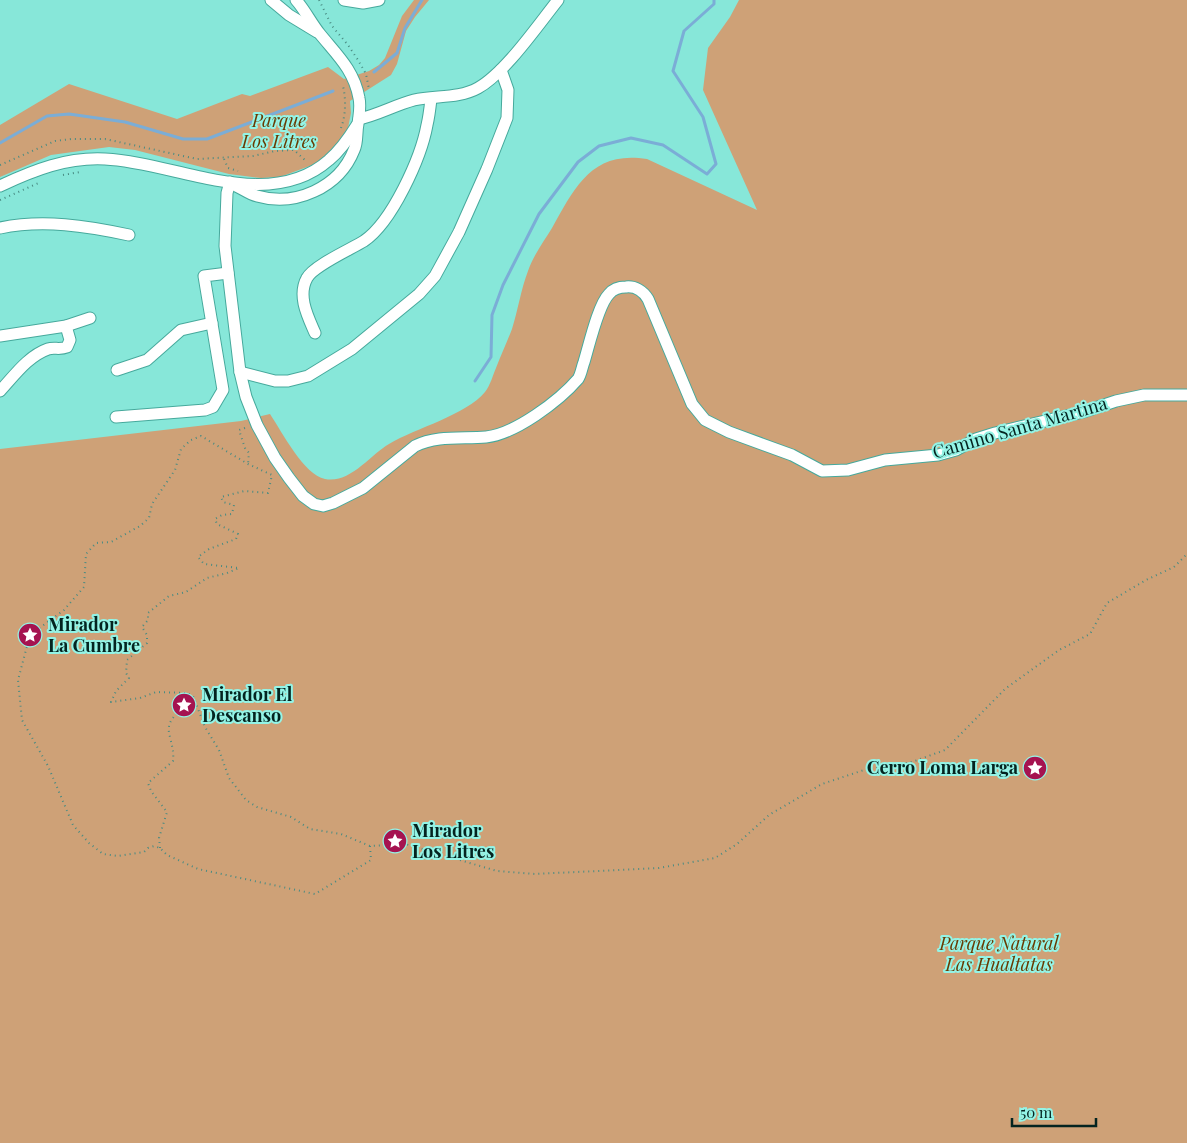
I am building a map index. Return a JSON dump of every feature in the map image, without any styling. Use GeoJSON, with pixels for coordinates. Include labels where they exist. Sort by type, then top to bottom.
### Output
{"type":"FeatureCollection","features":[{"type":"Feature","properties":{"kind":"street"},"geometry":{"type":"LineString","coordinates":[[271,0],[289,15],[320,34]]}},
{"type":"Feature","properties":{"kind":"street"},"geometry":{"type":"LineString","coordinates":[[344,0],[364,4],[379,0]]}},
{"type":"Feature","properties":{"kind":"street"},"geometry":{"type":"LineString","coordinates":[[0,186],[47,166],[62,162],[90,159],[123,160],[252,185],[283,182],[304,176],[330,160],[344,145],[358,122],[390,108],[416,100],[451,96],[478,88],[501,70],[558,0]]}},
{"type":"Feature","properties":{"kind":"street"},"geometry":{"type":"LineString","coordinates":[[289,15],[296,11],[298,2]]}},
{"type":"Feature","properties":{"kind":"street"},"geometry":{"type":"LineString","coordinates":[[230,182],[254,196],[265,198],[288,199],[310,194],[330,182],[346,166],[355,148],[359,98],[354,80],[343,60],[320,34],[298,2]]}},
{"type":"Feature","properties":{"kind":"street"},"geometry":{"type":"LineString","coordinates":[[240,372],[275,381],[288,382],[308,376],[352,348],[419,294],[436,276],[459,232],[507,118],[508,90],[501,70]]}},
{"type":"Feature","properties":{"kind":"street"},"geometry":{"type":"LineString","coordinates":[[315,333],[304,306],[303,292],[307,278],[316,269],[366,239],[394,208],[419,153],[427,126],[431,99]]}},
{"type":"Feature","properties":{"kind":"street","name":"Camino Santa Martina"},"geometry":{"type":"LineString","coordinates":[[230,182],[227,193],[225,246],[240,372],[246,397],[257,425],[275,458],[303,496],[314,504],[323,506],[363,488],[415,446],[424,441],[435,438],[488,437],[523,424],[570,388],[580,377],[605,298],[614,290],[624,287],[640,291],[648,299],[692,404],[705,420],[729,432],[792,455],[822,471],[848,470],[885,460],[938,455],[956,450],[976,439],[995,433],[1144,395],[1187,395]]}},
{"type":"Feature","properties":{"kind":"street"},"geometry":{"type":"LineString","coordinates":[[0,228],[34,224],[63,224],[91,227],[129,235]]}},
{"type":"Feature","properties":{"kind":"street"},"geometry":{"type":"LineString","coordinates":[[116,417],[205,410],[213,407],[223,390],[204,276],[228,273]]}},
{"type":"Feature","properties":{"kind":"street"},"geometry":{"type":"LineString","coordinates":[[0,336],[66,326],[90,318]]}},
{"type":"Feature","properties":{"kind":"street"},"geometry":{"type":"LineString","coordinates":[[117,370],[147,360],[181,330],[212,323]]}},
{"type":"Feature","properties":{"kind":"street"},"geometry":{"type":"LineString","coordinates":[[0,391],[24,365],[40,353],[49,349],[63,349],[67,347],[70,340],[66,326]]}},
{"type":"Feature","properties":{"kind":"path"},"geometry":{"type":"LineString","coordinates":[[341,80],[345,101],[344,122],[341,129]]}},
{"type":"Feature","properties":{"kind":"path"},"geometry":{"type":"LineString","coordinates":[[0,165],[55,140],[70,139],[105,139],[197,159],[294,150],[307,163]]}},
{"type":"Feature","properties":{"kind":"path"},"geometry":{"type":"LineString","coordinates":[[224,158],[228,168],[241,171]]}},
{"type":"Feature","properties":{"kind":"path"},"geometry":{"type":"LineString","coordinates":[[60,176],[87,172]]}},
{"type":"Feature","properties":{"kind":"path"},"geometry":{"type":"LineString","coordinates":[[0,200],[43,181]]}},
{"type":"Feature","properties":{"kind":"path"},"geometry":{"type":"LineString","coordinates":[[239,430],[245,448],[249,453],[248,464]]}},
{"type":"Feature","properties":{"kind":"path"},"geometry":{"type":"LineString","coordinates":[[370,846],[371,860],[315,894],[198,870],[167,855],[160,848],[154,846],[144,852],[118,856],[103,854],[89,843],[74,825],[48,766],[22,720],[18,680],[30,635],[64,610],[84,587],[86,554],[96,543],[111,542],[140,526],[149,518],[152,504],[175,470],[181,449],[190,440],[201,436],[248,464],[272,475],[268,493],[244,491],[221,497],[223,502],[234,506],[232,514],[222,515],[215,519],[217,524],[238,534],[236,539],[210,549],[198,557],[204,564],[238,568],[207,578],[186,592],[169,596],[148,613],[148,620],[142,628],[147,635],[147,643],[127,660],[126,673],[129,678],[116,691],[110,702],[140,698],[156,692],[187,693],[193,696],[195,700],[205,726],[219,750],[229,778],[246,800],[257,807],[291,817],[310,829],[341,834],[370,846],[388,845],[395,841],[497,871],[535,874],[658,868],[715,858],[737,844],[769,814],[822,784],[864,770],[912,762],[945,750],[1005,689],[1059,650],[1090,634],[1107,604],[1146,580],[1174,567],[1187,554]]}},
{"type":"Feature","properties":{"kind":"path"},"geometry":{"type":"LineString","coordinates":[[160,848],[160,837],[167,812],[151,791],[148,782],[173,761],[174,751],[168,730],[169,722],[195,700]]}},
{"type":"Feature","properties":{"kind":"path"},"geometry":{"type":"LineString","coordinates":[[154,846],[160,837]]}},
{"type":"Feature","properties":{"kind":"green space","name":"Parque Los Litres"},"geometry":{"type":"Polygon","coordinates":[[[414,0],[429,0],[406,31],[397,64],[391,75],[350,101],[351,113],[348,128],[335,149],[315,164],[280,177],[261,178],[229,174],[135,150],[109,147],[51,155],[0,177],[0,125],[69,84],[177,119],[242,94],[250,96],[328,67],[344,79],[369,71],[379,65],[385,58],[402,16],[414,0]]]}},
{"type":"Feature","properties":{"kind":"green space","name":"Parque Natural Las Hualtatas"},"geometry":{"type":"Polygon","coordinates":[[[739,0],[1187,0],[1187,1143],[0,1143],[0,449],[241,421],[270,414],[294,452],[309,470],[325,479],[334,479],[351,473],[389,444],[400,438],[466,408],[485,392],[490,384],[512,329],[530,265],[536,254],[578,186],[599,166],[612,160],[628,158],[647,159],[757,210],[703,90],[708,48],[730,17],[739,0]]]}},
{"type":"Feature","properties":{"kind":"waterway"},"geometry":{"type":"LineString","coordinates":[[374,72],[397,53],[405,28],[422,0]]}},
{"type":"Feature","properties":{"kind":"waterway"},"geometry":{"type":"LineString","coordinates":[[475,381],[491,357],[492,315],[503,285],[539,214],[578,162],[599,146],[631,138],[663,145],[707,174],[716,164],[703,117],[673,71],[684,31],[714,4],[714,0]]}},
{"type":"Feature","properties":{"kind":"waterway"},"geometry":{"type":"LineString","coordinates":[[0,143],[47,116],[69,114],[125,122],[183,139],[207,139],[333,91]]}},
{"type":"Feature","properties":{"kind":"place","name":"Mirador La Cumbre"},"geometry":{"type":"Point","coordinates":[30,635]}},
{"type":"Feature","properties":{"kind":"place","name":"Mirador El Descanso"},"geometry":{"type":"Point","coordinates":[184,705]}},
{"type":"Feature","properties":{"kind":"place","name":"Cerro Loma Larga"},"geometry":{"type":"Point","coordinates":[1035,768]}},
{"type":"Feature","properties":{"kind":"place","name":"Mirador Los Litres"},"geometry":{"type":"Point","coordinates":[395,841]}}]}
